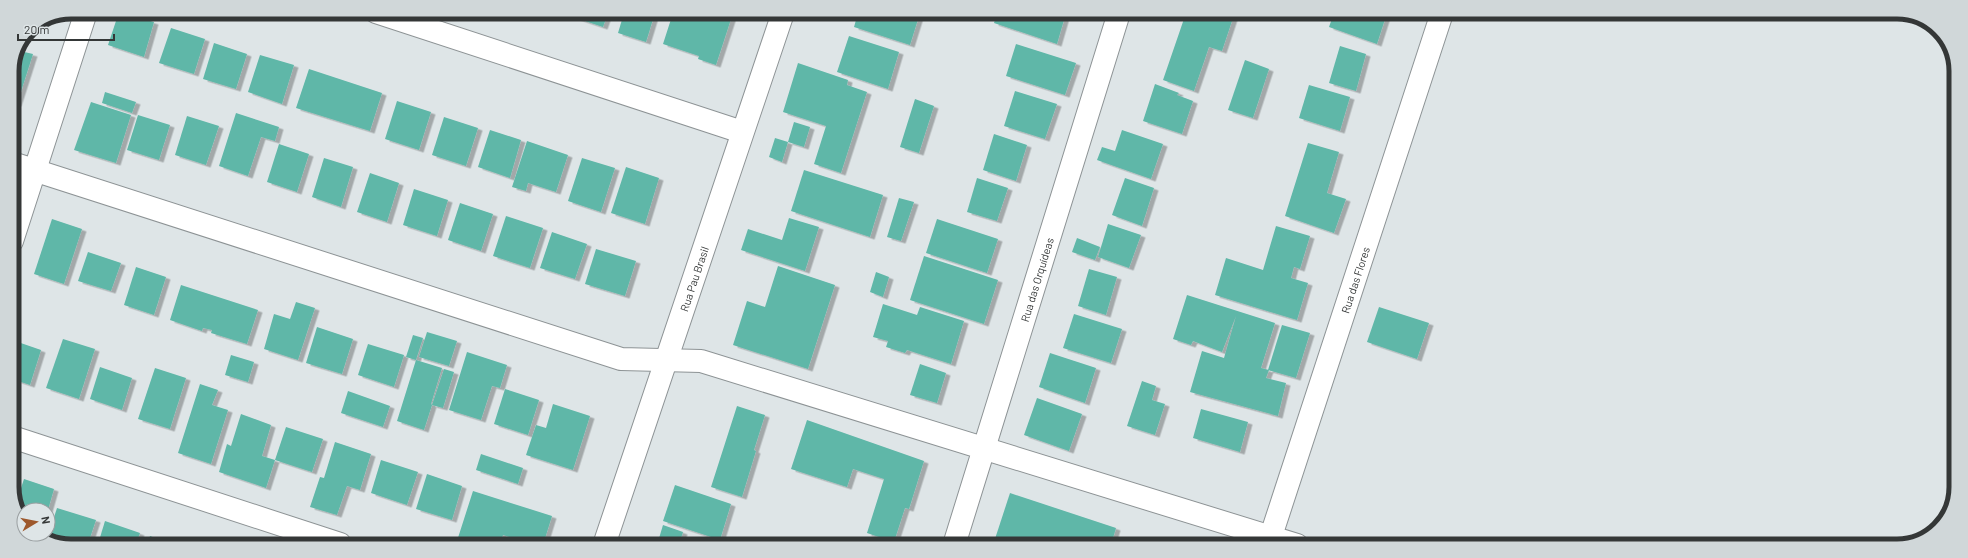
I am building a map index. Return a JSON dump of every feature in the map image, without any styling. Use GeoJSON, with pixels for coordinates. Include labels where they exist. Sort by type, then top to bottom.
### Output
{"type":"FeatureCollection","features":[{"type":"Feature","properties":{"kind":"street"},"geometry":{"type":"LineString","coordinates":[[19,219],[84,19]]}},
{"type":"Feature","properties":{"kind":"street"},"geometry":{"type":"LineString","coordinates":[[397,19],[742,132]]}},
{"type":"Feature","properties":{"kind":"street","name":"Rua Pau Brasil"},"geometry":{"type":"LineString","coordinates":[[606,539],[668,360],[742,132],[781,19]]}},
{"type":"Feature","properties":{"kind":"street","name":"Rua das Orquídeas"},"geometry":{"type":"LineString","coordinates":[[956,539],[1117,19]]}},
{"type":"Feature","properties":{"kind":"street","name":"Rua das Flores"},"geometry":{"type":"LineString","coordinates":[[1270,539],[1440,19]]}},
{"type":"Feature","properties":{"kind":"street"},"geometry":{"type":"LineString","coordinates":[[19,165],[621,359],[701,361],[983,449],[1263,539]]}},
{"type":"Feature","properties":{"kind":"street"},"geometry":{"type":"LineString","coordinates":[[19,439],[325,539]]}},
{"type":"Feature","properties":{"kind":"building"},"geometry":{"type":"Polygon","coordinates":[[[117,19],[144,19],[154,22],[144,57],[108,45],[117,19]]]}},
{"type":"Feature","properties":{"kind":"building"},"geometry":{"type":"Polygon","coordinates":[[[579,19],[606,19],[603,27],[579,19]]]}},
{"type":"Feature","properties":{"kind":"building"},"geometry":{"type":"Polygon","coordinates":[[[622,19],[653,19],[646,42],[618,33],[622,19]]]}},
{"type":"Feature","properties":{"kind":"building"},"geometry":{"type":"Polygon","coordinates":[[[671,19],[731,19],[716,65],[698,59],[699,56],[663,44],[671,19]]]}},
{"type":"Feature","properties":{"kind":"building"},"geometry":{"type":"Polygon","coordinates":[[[856,19],[918,19],[910,45],[854,27],[856,19]]]}},
{"type":"Feature","properties":{"kind":"building"},"geometry":{"type":"Polygon","coordinates":[[[995,19],[1064,19],[1057,44],[994,23],[995,19]]]}},
{"type":"Feature","properties":{"kind":"building"},"geometry":{"type":"Polygon","coordinates":[[[1184,19],[1233,19],[1222,51],[1209,47],[1194,91],[1163,80],[1184,19]]]}},
{"type":"Feature","properties":{"kind":"building"},"geometry":{"type":"Polygon","coordinates":[[[1332,19],[1385,19],[1377,44],[1329,27],[1332,19]]]}},
{"type":"Feature","properties":{"kind":"building"},"geometry":{"type":"Polygon","coordinates":[[[171,28],[205,39],[194,74],[159,63],[171,28]]]}},
{"type":"Feature","properties":{"kind":"building"},"geometry":{"type":"Polygon","coordinates":[[[849,36],[899,52],[888,89],[837,72],[849,36]]]}},
{"type":"Feature","properties":{"kind":"building"},"geometry":{"type":"Polygon","coordinates":[[[214,43],[247,54],[236,89],[203,79],[214,43]]]}},
{"type":"Feature","properties":{"kind":"building"},"geometry":{"type":"Polygon","coordinates":[[[1016,44],[1076,63],[1065,95],[1006,76],[1016,44]]]}},
{"type":"Feature","properties":{"kind":"building"},"geometry":{"type":"Polygon","coordinates":[[[1340,46],[1366,54],[1356,91],[1329,83],[1340,46]]]}},
{"type":"Feature","properties":{"kind":"building"},"geometry":{"type":"Polygon","coordinates":[[[23,52],[33,54],[19,98],[19,71],[23,52]]]}},
{"type":"Feature","properties":{"kind":"building"},"geometry":{"type":"Polygon","coordinates":[[[260,55],[294,65],[282,104],[248,92],[260,55]]]}},
{"type":"Feature","properties":{"kind":"building"},"geometry":{"type":"Polygon","coordinates":[[[1245,60],[1269,69],[1253,118],[1228,110],[1245,60]]]}},
{"type":"Feature","properties":{"kind":"building"},"geometry":{"type":"Polygon","coordinates":[[[798,63],[848,80],[847,85],[867,92],[841,173],[814,164],[826,126],[783,112],[798,63]]]}},
{"type":"Feature","properties":{"kind":"building"},"geometry":{"type":"Polygon","coordinates":[[[309,69],[382,93],[370,131],[296,108],[309,69]]]}},
{"type":"Feature","properties":{"kind":"building"},"geometry":{"type":"Polygon","coordinates":[[[1155,84],[1179,93],[1177,95],[1193,101],[1182,134],[1143,121],[1155,84]]]}},
{"type":"Feature","properties":{"kind":"building"},"geometry":{"type":"Polygon","coordinates":[[[1309,85],[1350,97],[1340,131],[1299,118],[1309,85]]]}},
{"type":"Feature","properties":{"kind":"building"},"geometry":{"type":"Polygon","coordinates":[[[1015,91],[1057,104],[1045,139],[1004,126],[1015,91]]]}},
{"type":"Feature","properties":{"kind":"building"},"geometry":{"type":"Polygon","coordinates":[[[105,92],[136,102],[132,113],[102,103],[105,92]]]}},
{"type":"Feature","properties":{"kind":"building"},"geometry":{"type":"Polygon","coordinates":[[[915,99],[934,106],[919,153],[900,147],[915,99]]]}},
{"type":"Feature","properties":{"kind":"building"},"geometry":{"type":"Polygon","coordinates":[[[397,101],[431,112],[419,150],[385,139],[397,101]]]}},
{"type":"Feature","properties":{"kind":"building"},"geometry":{"type":"Polygon","coordinates":[[[91,102],[131,115],[116,163],[74,150],[91,102]]]}},
{"type":"Feature","properties":{"kind":"building"},"geometry":{"type":"Polygon","coordinates":[[[236,113],[279,127],[275,141],[261,137],[248,176],[219,166],[236,113]]]}},
{"type":"Feature","properties":{"kind":"building"},"geometry":{"type":"Polygon","coordinates":[[[138,115],[170,125],[159,160],[127,150],[138,115]]]}},
{"type":"Feature","properties":{"kind":"building"},"geometry":{"type":"Polygon","coordinates":[[[187,116],[219,126],[206,165],[175,155],[187,116]]]}},
{"type":"Feature","properties":{"kind":"building"},"geometry":{"type":"Polygon","coordinates":[[[444,117],[478,128],[466,166],[432,155],[444,117]]]}},
{"type":"Feature","properties":{"kind":"building"},"geometry":{"type":"Polygon","coordinates":[[[794,122],[810,127],[804,147],[788,142],[794,122]]]}},
{"type":"Feature","properties":{"kind":"building"},"geometry":{"type":"Polygon","coordinates":[[[490,130],[521,140],[510,178],[478,167],[490,130]]]}},
{"type":"Feature","properties":{"kind":"building"},"geometry":{"type":"Polygon","coordinates":[[[1122,130],[1163,144],[1151,179],[1097,160],[1102,147],[1115,151],[1122,130]]]}},
{"type":"Feature","properties":{"kind":"building"},"geometry":{"type":"Polygon","coordinates":[[[994,134],[1027,145],[1016,181],[983,170],[994,134]]]}},
{"type":"Feature","properties":{"kind":"building"},"geometry":{"type":"Polygon","coordinates":[[[775,138],[788,142],[782,162],[769,157],[775,138]]]}},
{"type":"Feature","properties":{"kind":"building"},"geometry":{"type":"Polygon","coordinates":[[[527,141],[568,155],[556,192],[528,183],[526,191],[512,187],[527,141]]]}},
{"type":"Feature","properties":{"kind":"building"},"geometry":{"type":"Polygon","coordinates":[[[1308,143],[1339,152],[1327,193],[1346,199],[1334,233],[1285,216],[1308,143]]]}},
{"type":"Feature","properties":{"kind":"building"},"geometry":{"type":"Polygon","coordinates":[[[279,144],[309,154],[297,192],[267,182],[279,144]]]}},
{"type":"Feature","properties":{"kind":"building"},"geometry":{"type":"Polygon","coordinates":[[[324,158],[353,167],[341,207],[312,197],[324,158]]]}},
{"type":"Feature","properties":{"kind":"building"},"geometry":{"type":"Polygon","coordinates":[[[582,158],[615,168],[601,212],[568,201],[582,158]]]}},
{"type":"Feature","properties":{"kind":"building"},"geometry":{"type":"Polygon","coordinates":[[[626,167],[659,178],[645,224],[611,213],[626,167]]]}},
{"type":"Feature","properties":{"kind":"building"},"geometry":{"type":"Polygon","coordinates":[[[804,170],[883,195],[870,237],[791,211],[804,170]]]}},
{"type":"Feature","properties":{"kind":"building"},"geometry":{"type":"Polygon","coordinates":[[[370,173],[399,183],[387,222],[357,212],[370,173]]]}},
{"type":"Feature","properties":{"kind":"building"},"geometry":{"type":"Polygon","coordinates":[[[977,178],[1008,188],[997,221],[967,212],[977,178]]]}},
{"type":"Feature","properties":{"kind":"building"},"geometry":{"type":"Polygon","coordinates":[[[1125,178],[1154,188],[1142,226],[1112,215],[1125,178]]]}},
{"type":"Feature","properties":{"kind":"building"},"geometry":{"type":"Polygon","coordinates":[[[414,189],[448,200],[437,236],[403,225],[414,189]]]}},
{"type":"Feature","properties":{"kind":"building"},"geometry":{"type":"Polygon","coordinates":[[[899,198],[914,202],[901,241],[887,237],[899,198]]]}},
{"type":"Feature","properties":{"kind":"building"},"geometry":{"type":"Polygon","coordinates":[[[460,203],[493,214],[481,251],[448,240],[460,203]]]}},
{"type":"Feature","properties":{"kind":"building"},"geometry":{"type":"Polygon","coordinates":[[[506,216],[543,228],[530,268],[493,256],[506,216]]]}},
{"type":"Feature","properties":{"kind":"building"},"geometry":{"type":"Polygon","coordinates":[[[789,218],[819,227],[805,271],[741,250],[748,229],[782,240],[789,218]]]}},
{"type":"Feature","properties":{"kind":"building"},"geometry":{"type":"Polygon","coordinates":[[[52,219],[82,229],[64,284],[34,274],[52,219]]]}},
{"type":"Feature","properties":{"kind":"building"},"geometry":{"type":"Polygon","coordinates":[[[937,219],[998,239],[987,273],[926,253],[937,219]]]}},
{"type":"Feature","properties":{"kind":"building"},"geometry":{"type":"Polygon","coordinates":[[[1108,224],[1141,235],[1129,268],[1098,257],[1108,224]]]}},
{"type":"Feature","properties":{"kind":"building"},"geometry":{"type":"Polygon","coordinates":[[[1276,226],[1310,236],[1300,269],[1294,267],[1291,278],[1308,283],[1297,320],[1215,295],[1226,258],[1263,270],[1276,226]]]}},
{"type":"Feature","properties":{"kind":"building"},"geometry":{"type":"Polygon","coordinates":[[[552,232],[587,244],[575,279],[540,268],[552,232]]]}},
{"type":"Feature","properties":{"kind":"building"},"geometry":{"type":"Polygon","coordinates":[[[1077,238],[1100,247],[1095,260],[1072,252],[1077,238]]]}},
{"type":"Feature","properties":{"kind":"building"},"geometry":{"type":"Polygon","coordinates":[[[596,249],[636,261],[625,296],[585,284],[596,249]]]}},
{"type":"Feature","properties":{"kind":"building"},"geometry":{"type":"Polygon","coordinates":[[[88,252],[121,263],[111,291],[78,281],[88,252]]]}},
{"type":"Feature","properties":{"kind":"building"},"geometry":{"type":"Polygon","coordinates":[[[924,256],[998,280],[984,324],[910,300],[924,256]]]}},
{"type":"Feature","properties":{"kind":"building"},"geometry":{"type":"Polygon","coordinates":[[[778,266],[835,285],[808,369],[733,345],[747,301],[765,307],[778,266]]]}},
{"type":"Feature","properties":{"kind":"building"},"geometry":{"type":"Polygon","coordinates":[[[136,267],[166,277],[154,315],[124,305],[136,267]]]}},
{"type":"Feature","properties":{"kind":"building"},"geometry":{"type":"Polygon","coordinates":[[[1089,269],[1117,277],[1106,315],[1078,306],[1089,269]]]}},
{"type":"Feature","properties":{"kind":"building"},"geometry":{"type":"Polygon","coordinates":[[[876,272],[889,277],[883,297],[870,292],[876,272]]]}},
{"type":"Feature","properties":{"kind":"building"},"geometry":{"type":"Polygon","coordinates":[[[181,285],[258,310],[247,344],[211,333],[212,330],[203,328],[202,331],[170,320],[181,285]]]}},
{"type":"Feature","properties":{"kind":"building"},"geometry":{"type":"Polygon","coordinates":[[[1187,295],[1275,323],[1261,368],[1269,370],[1266,378],[1286,383],[1278,416],[1190,392],[1202,351],[1224,358],[1236,316],[1222,352],[1193,341],[1191,345],[1173,339],[1187,295]]]}},
{"type":"Feature","properties":{"kind":"building"},"geometry":{"type":"Polygon","coordinates":[[[296,302],[315,308],[298,360],[264,349],[274,314],[290,319],[296,302]]]}},
{"type":"Feature","properties":{"kind":"building"},"geometry":{"type":"Polygon","coordinates":[[[883,304],[917,315],[920,307],[964,321],[951,364],[907,350],[905,353],[886,347],[888,341],[873,337],[883,304]]]}},
{"type":"Feature","properties":{"kind":"building"},"geometry":{"type":"Polygon","coordinates":[[[1379,307],[1429,323],[1417,359],[1367,342],[1379,307]]]}},
{"type":"Feature","properties":{"kind":"building"},"geometry":{"type":"Polygon","coordinates":[[[1074,314],[1122,329],[1111,363],[1063,348],[1074,314]]]}},
{"type":"Feature","properties":{"kind":"building"},"geometry":{"type":"Polygon","coordinates":[[[1282,325],[1310,333],[1296,378],[1268,370],[1282,325]]]}},
{"type":"Feature","properties":{"kind":"building"},"geometry":{"type":"Polygon","coordinates":[[[317,327],[353,339],[342,374],[306,363],[317,327]]]}},
{"type":"Feature","properties":{"kind":"building"},"geometry":{"type":"Polygon","coordinates":[[[427,332],[457,341],[449,366],[419,357],[427,332]]]}},
{"type":"Feature","properties":{"kind":"building"},"geometry":{"type":"Polygon","coordinates":[[[413,335],[423,338],[416,360],[406,357],[413,335]]]}},
{"type":"Feature","properties":{"kind":"building"},"geometry":{"type":"Polygon","coordinates":[[[63,339],[95,349],[79,399],[46,388],[63,339]]]}},
{"type":"Feature","properties":{"kind":"building"},"geometry":{"type":"Polygon","coordinates":[[[19,342],[41,350],[30,385],[19,381],[19,342]]]}},
{"type":"Feature","properties":{"kind":"building"},"geometry":{"type":"Polygon","coordinates":[[[368,344],[404,355],[394,387],[358,375],[368,344]]]}},
{"type":"Feature","properties":{"kind":"building"},"geometry":{"type":"Polygon","coordinates":[[[467,352],[507,365],[500,388],[492,386],[481,420],[449,410],[467,352]]]}},
{"type":"Feature","properties":{"kind":"building"},"geometry":{"type":"Polygon","coordinates":[[[1050,353],[1096,368],[1085,403],[1039,387],[1050,353]]]}},
{"type":"Feature","properties":{"kind":"building"},"geometry":{"type":"Polygon","coordinates":[[[231,355],[254,362],[248,382],[225,375],[231,355]]]}},
{"type":"Feature","properties":{"kind":"building"},"geometry":{"type":"Polygon","coordinates":[[[416,360],[442,368],[424,430],[397,421],[416,360]]]}},
{"type":"Feature","properties":{"kind":"building"},"geometry":{"type":"Polygon","coordinates":[[[920,364],[946,373],[937,403],[910,395],[920,364]]]}},
{"type":"Feature","properties":{"kind":"building"},"geometry":{"type":"Polygon","coordinates":[[[100,367],[132,378],[122,410],[90,399],[100,367]]]}},
{"type":"Feature","properties":{"kind":"building"},"geometry":{"type":"Polygon","coordinates":[[[155,368],[186,378],[170,429],[138,419],[155,368]]]}},
{"type":"Feature","properties":{"kind":"building"},"geometry":{"type":"Polygon","coordinates":[[[444,369],[454,372],[443,408],[432,405],[444,369]]]}},
{"type":"Feature","properties":{"kind":"building"},"geometry":{"type":"Polygon","coordinates":[[[1142,381],[1156,386],[1152,400],[1165,404],[1155,435],[1127,426],[1142,381]]]}},
{"type":"Feature","properties":{"kind":"building"},"geometry":{"type":"Polygon","coordinates":[[[200,384],[218,390],[212,405],[228,410],[211,464],[178,453],[200,384]]]}},
{"type":"Feature","properties":{"kind":"building"},"geometry":{"type":"Polygon","coordinates":[[[505,389],[539,400],[528,435],[494,424],[505,389]]]}},
{"type":"Feature","properties":{"kind":"building"},"geometry":{"type":"Polygon","coordinates":[[[348,391],[390,406],[383,427],[341,413],[348,391]]]}},
{"type":"Feature","properties":{"kind":"building"},"geometry":{"type":"Polygon","coordinates":[[[1037,398],[1082,414],[1069,451],[1024,435],[1037,398]]]}},
{"type":"Feature","properties":{"kind":"building"},"geometry":{"type":"Polygon","coordinates":[[[553,404],[590,416],[573,470],[526,455],[536,425],[546,428],[553,404]]]}},
{"type":"Feature","properties":{"kind":"building"},"geometry":{"type":"Polygon","coordinates":[[[737,406],[765,415],[742,497],[711,487],[737,406]]]}},
{"type":"Feature","properties":{"kind":"building"},"geometry":{"type":"Polygon","coordinates":[[[1201,409],[1248,422],[1240,452],[1193,438],[1201,409]]]}},
{"type":"Feature","properties":{"kind":"building"},"geometry":{"type":"Polygon","coordinates":[[[241,414],[271,425],[262,456],[275,460],[266,488],[219,472],[227,444],[231,446],[241,414]]]}},
{"type":"Feature","properties":{"kind":"building"},"geometry":{"type":"Polygon","coordinates":[[[807,420],[924,461],[909,509],[905,508],[895,539],[885,539],[867,533],[884,479],[853,469],[847,487],[791,469],[807,420]]]}},
{"type":"Feature","properties":{"kind":"building"},"geometry":{"type":"Polygon","coordinates":[[[286,427],[323,439],[312,472],[275,460],[286,427]]]}},
{"type":"Feature","properties":{"kind":"building"},"geometry":{"type":"Polygon","coordinates":[[[335,442],[371,454],[360,490],[347,486],[337,515],[310,507],[320,477],[324,478],[335,442]]]}},
{"type":"Feature","properties":{"kind":"building"},"geometry":{"type":"Polygon","coordinates":[[[481,454],[523,468],[518,484],[476,470],[481,454]]]}},
{"type":"Feature","properties":{"kind":"building"},"geometry":{"type":"Polygon","coordinates":[[[381,460],[418,472],[407,505],[371,493],[381,460]]]}},
{"type":"Feature","properties":{"kind":"building"},"geometry":{"type":"Polygon","coordinates":[[[427,474],[462,486],[452,520],[416,509],[427,474]]]}},
{"type":"Feature","properties":{"kind":"building"},"geometry":{"type":"Polygon","coordinates":[[[24,479],[54,489],[50,502],[22,502],[19,493],[24,479]]]}},
{"type":"Feature","properties":{"kind":"building"},"geometry":{"type":"Polygon","coordinates":[[[675,485],[731,504],[720,539],[663,521],[675,485]]]}},
{"type":"Feature","properties":{"kind":"building"},"geometry":{"type":"Polygon","coordinates":[[[473,491],[552,516],[545,539],[512,539],[503,535],[502,539],[458,539],[473,491]]]}},
{"type":"Feature","properties":{"kind":"building"},"geometry":{"type":"Polygon","coordinates":[[[1010,493],[1116,528],[1113,539],[995,539],[1010,493]]]}},
{"type":"Feature","properties":{"kind":"building"},"geometry":{"type":"Polygon","coordinates":[[[57,508],[96,520],[90,539],[64,539],[56,536],[57,508]]]}},
{"type":"Feature","properties":{"kind":"building"},"geometry":{"type":"Polygon","coordinates":[[[105,521],[140,533],[138,539],[100,539],[105,521]]]}},
{"type":"Feature","properties":{"kind":"building"},"geometry":{"type":"Polygon","coordinates":[[[663,525],[683,532],[681,539],[659,539],[663,525]]]}},
{"type":"Feature","properties":{"kind":"building"},"geometry":{"type":"Polygon","coordinates":[[[150,536],[158,539],[149,539],[150,536]]]}}]}
